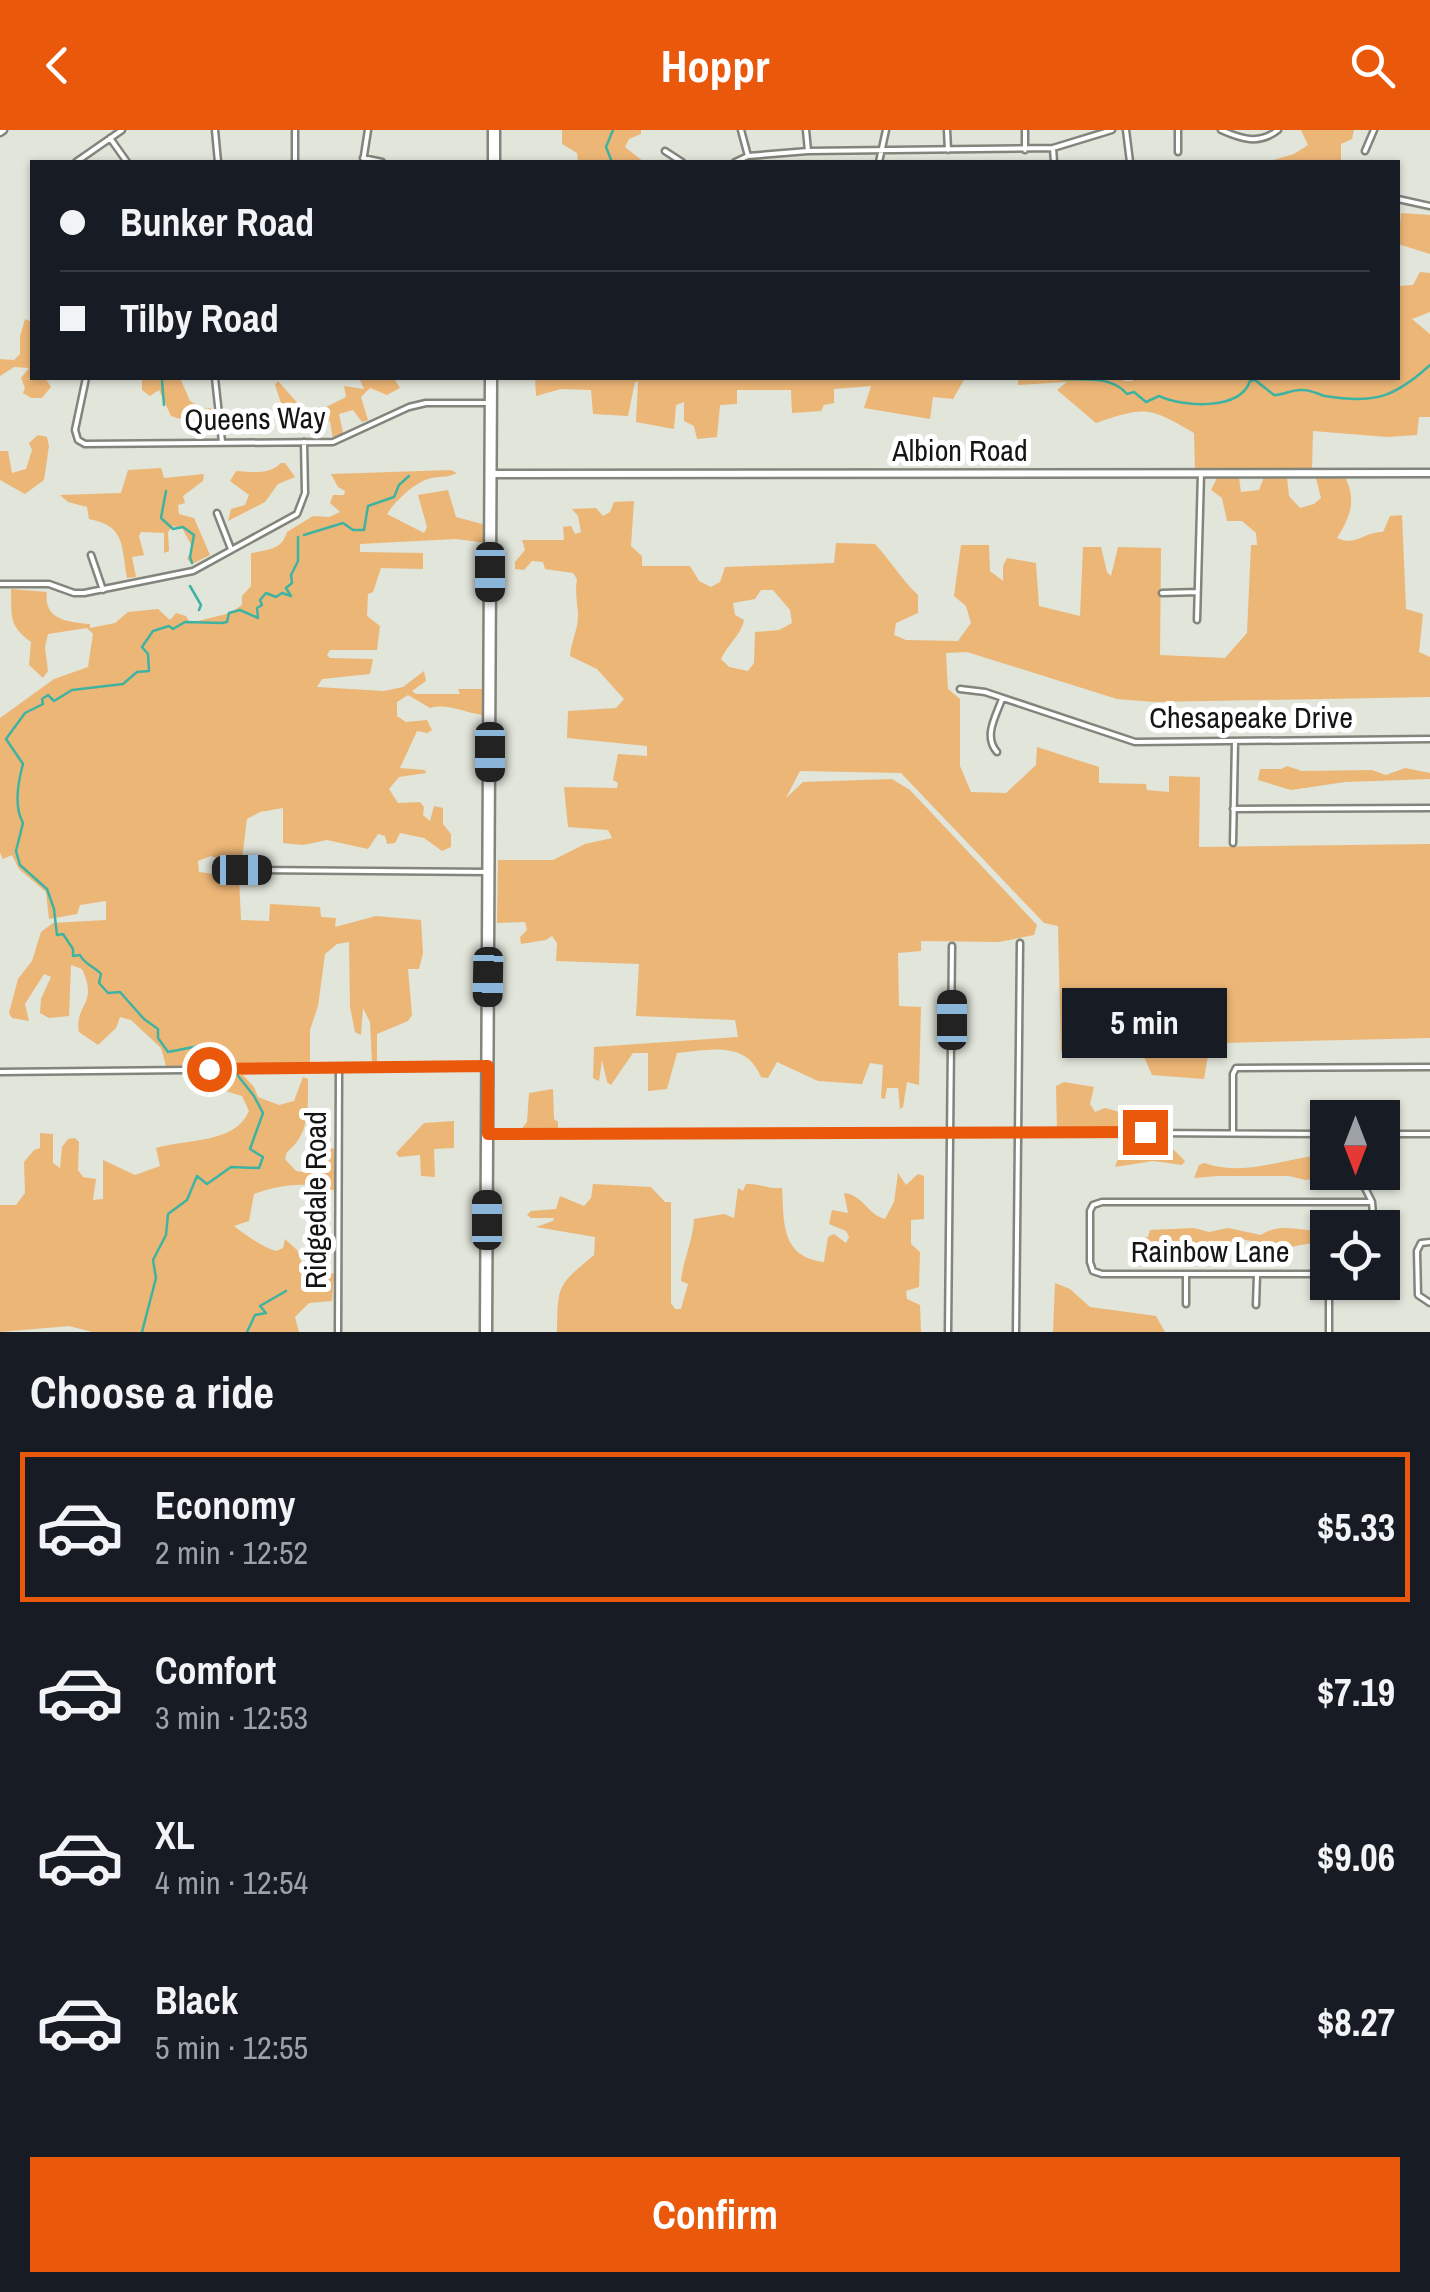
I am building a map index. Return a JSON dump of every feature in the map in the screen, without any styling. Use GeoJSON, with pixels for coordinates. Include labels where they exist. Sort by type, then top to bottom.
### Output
{"type":"FeatureCollection","features":[{"type":"Feature","properties":{"kind":"main road"},"geometry":{"type":"LineString","coordinates":[[494,130],[494,160]]}},
{"type":"Feature","properties":{"kind":"main road"},"geometry":{"type":"LineString","coordinates":[[486,1332],[491,380]]}},
{"type":"Feature","properties":{"kind":"street"},"geometry":{"type":"LineString","coordinates":[[79,160],[122,130]]}},
{"type":"Feature","properties":{"kind":"street"},"geometry":{"type":"LineString","coordinates":[[215,130],[218,160]]}},
{"type":"Feature","properties":{"kind":"street"},"geometry":{"type":"LineString","coordinates":[[295,130],[295,160]]}},
{"type":"Feature","properties":{"kind":"street"},"geometry":{"type":"LineString","coordinates":[[363,160],[368,130]]}},
{"type":"Feature","properties":{"kind":"street"},"geometry":{"type":"LineString","coordinates":[[741,130],[748,156]]}},
{"type":"Feature","properties":{"kind":"street"},"geometry":{"type":"LineString","coordinates":[[806,130],[808,150]]}},
{"type":"Feature","properties":{"kind":"street"},"geometry":{"type":"LineString","coordinates":[[880,160],[886,130]]}},
{"type":"Feature","properties":{"kind":"street"},"geometry":{"type":"LineString","coordinates":[[948,130],[948,150]]}},
{"type":"Feature","properties":{"kind":"street"},"geometry":{"type":"LineString","coordinates":[[1026,130],[1026,150]]}},
{"type":"Feature","properties":{"kind":"street"},"geometry":{"type":"LineString","coordinates":[[739,160],[808,150],[1054,148],[1112,130]]}},
{"type":"Feature","properties":{"kind":"street"},"geometry":{"type":"LineString","coordinates":[[1126,130],[1130,160]]}},
{"type":"Feature","properties":{"kind":"street"},"geometry":{"type":"LineString","coordinates":[[1178,130],[1178,152]]}},
{"type":"Feature","properties":{"kind":"street"},"geometry":{"type":"LineString","coordinates":[[1221,130],[1235,137],[1261,140],[1278,130]]}},
{"type":"Feature","properties":{"kind":"street"},"geometry":{"type":"LineString","coordinates":[[1365,151],[1374,130]]}},
{"type":"Feature","properties":{"kind":"street"},"geometry":{"type":"LineString","coordinates":[[110,138],[125,160]]}},
{"type":"Feature","properties":{"kind":"street"},"geometry":{"type":"LineString","coordinates":[[1054,148],[1054,160]]}},
{"type":"Feature","properties":{"kind":"street"},"geometry":{"type":"LineString","coordinates":[[665,150],[679,160]]}},
{"type":"Feature","properties":{"kind":"street"},"geometry":{"type":"LineString","coordinates":[[1400,199],[1430,206]]}},
{"type":"Feature","properties":{"kind":"street","name":"Queens Way"},"geometry":{"type":"LineString","coordinates":[[86,380],[75,430],[78,440],[85,444],[334,442],[426,403],[491,403]]}},
{"type":"Feature","properties":{"kind":"street"},"geometry":{"type":"LineString","coordinates":[[214,380],[222,442]]}},
{"type":"Feature","properties":{"kind":"street"},"geometry":{"type":"LineString","coordinates":[[0,584],[49,584],[74,593],[192,571],[297,514],[305,493],[304,442]]}},
{"type":"Feature","properties":{"kind":"street"},"geometry":{"type":"LineString","coordinates":[[1197,620],[1201,473]]}},
{"type":"Feature","properties":{"kind":"street","name":"Albion Road"},"geometry":{"type":"LineString","coordinates":[[491,474],[1430,474]]}},
{"type":"Feature","properties":{"kind":"street"},"geometry":{"type":"LineString","coordinates":[[216,513],[231,549]]}},
{"type":"Feature","properties":{"kind":"street"},"geometry":{"type":"LineString","coordinates":[[92,555],[102,590]]}},
{"type":"Feature","properties":{"kind":"street"},"geometry":{"type":"LineString","coordinates":[[1162,593],[1197,592]]}},
{"type":"Feature","properties":{"kind":"street","name":"Chesapeake Drive"},"geometry":{"type":"LineString","coordinates":[[960,688],[1135,742],[1430,740]]}},
{"type":"Feature","properties":{"kind":"street"},"geometry":{"type":"LineString","coordinates":[[997,752],[990,734],[1002,699]]}},
{"type":"Feature","properties":{"kind":"street"},"geometry":{"type":"LineString","coordinates":[[1233,843],[1235,742]]}},
{"type":"Feature","properties":{"kind":"street"},"geometry":{"type":"LineString","coordinates":[[1234,809],[1430,808]]}},
{"type":"Feature","properties":{"kind":"street"},"geometry":{"type":"LineString","coordinates":[[242,870],[489,872]]}},
{"type":"Feature","properties":{"kind":"street"},"geometry":{"type":"LineString","coordinates":[[1016,1332],[1020,943]]}},
{"type":"Feature","properties":{"kind":"street"},"geometry":{"type":"LineString","coordinates":[[948,1332],[952,946]]}},
{"type":"Feature","properties":{"kind":"street"},"geometry":{"type":"LineString","coordinates":[[0,1072],[488,1066]]}},
{"type":"Feature","properties":{"kind":"street"},"geometry":{"type":"LineString","coordinates":[[1233,1133],[1236,1068],[1430,1067]]}},
{"type":"Feature","properties":{"kind":"street","name":"Ridgedale Road"},"geometry":{"type":"LineString","coordinates":[[338,1332],[339,1068]]}},
{"type":"Feature","properties":{"kind":"street"},"geometry":{"type":"LineString","coordinates":[[488,1134],[1310,1134]]}},
{"type":"Feature","properties":{"kind":"street"},"geometry":{"type":"LineString","coordinates":[[1400,1134],[1430,1134]]}},
{"type":"Feature","properties":{"kind":"street"},"geometry":{"type":"LineString","coordinates":[[1366,1190],[1373,1210]]}},
{"type":"Feature","properties":{"kind":"street","name":"Rainbow Lane"},"geometry":{"type":"LineString","coordinates":[[1310,1274],[1102,1274],[1093,1271],[1090,1262],[1090,1211],[1102,1202],[1372,1202]]}},
{"type":"Feature","properties":{"kind":"street"},"geometry":{"type":"LineString","coordinates":[[1430,1242],[1421,1244],[1417,1251],[1418,1295],[1430,1303]]}},
{"type":"Feature","properties":{"kind":"street"},"geometry":{"type":"LineString","coordinates":[[1186,1274],[1186,1304]]}},
{"type":"Feature","properties":{"kind":"street"},"geometry":{"type":"LineString","coordinates":[[1256,1304],[1257,1274]]}},
{"type":"Feature","properties":{"kind":"street"},"geometry":{"type":"LineString","coordinates":[[1329,1300],[1329,1332]]}},
{"type":"Feature","properties":{"kind":"shaded area"},"geometry":{"type":"Polygon","coordinates":[[[562,130],[641,130],[625,147],[641,160],[578,160],[577,153],[562,144],[562,130]]]}},
{"type":"Feature","properties":{"kind":"shaded area"},"geometry":{"type":"Polygon","coordinates":[[[1301,130],[1354,130],[1352,139],[1341,144],[1341,160],[1274,160],[1308,145],[1301,130]]]}},
{"type":"Feature","properties":{"kind":"shaded area"},"geometry":{"type":"Polygon","coordinates":[[[1401,213],[1430,215],[1430,254],[1400,245],[1401,213]]]}},
{"type":"Feature","properties":{"kind":"shaded area"},"geometry":{"type":"Polygon","coordinates":[[[1420,272],[1430,273],[1430,312],[1412,319],[1430,334],[1430,417],[1419,417],[1417,435],[1387,437],[1313,431],[1312,469],[1195,470],[1194,433],[1167,418],[1137,412],[1096,423],[1057,390],[1067,382],[1018,385],[1018,380],[1400,380],[1400,286],[1413,285],[1420,272]]]}},
{"type":"Feature","properties":{"kind":"shaded area"},"geometry":{"type":"Polygon","coordinates":[[[25,319],[30,321],[30,380],[46,380],[51,387],[42,398],[23,393],[21,378],[29,368],[14,367],[0,376],[0,359],[14,360],[20,354],[25,319]]]}},
{"type":"Feature","properties":{"kind":"shaded area"},"geometry":{"type":"Polygon","coordinates":[[[142,380],[181,380],[190,401],[204,409],[211,408],[212,416],[192,421],[171,416],[159,390],[150,396],[142,390],[142,380]]]}},
{"type":"Feature","properties":{"kind":"shaded area"},"geometry":{"type":"Polygon","coordinates":[[[360,380],[395,380],[400,388],[387,395],[370,388],[361,397],[368,420],[362,422],[353,410],[339,414],[344,437],[333,440],[330,421],[304,415],[281,403],[275,385],[278,381],[301,407],[322,409],[346,397],[344,386],[364,389],[360,380]]]}},
{"type":"Feature","properties":{"kind":"shaded area"},"geometry":{"type":"Polygon","coordinates":[[[535,380],[964,380],[953,399],[933,397],[930,419],[864,408],[871,386],[834,389],[834,403],[824,405],[821,411],[792,413],[791,390],[737,390],[737,404],[720,405],[717,437],[697,439],[694,426],[684,421],[684,402],[676,405],[674,429],[636,422],[638,382],[628,416],[593,414],[591,390],[561,389],[536,396],[535,380]]]}},
{"type":"Feature","properties":{"kind":"shaded area"},"geometry":{"type":"Polygon","coordinates":[[[38,435],[47,437],[49,446],[44,480],[25,494],[0,480],[0,451],[8,451],[12,473],[26,469],[32,450],[29,443],[38,435]]]}},
{"type":"Feature","properties":{"kind":"shaded area"},"geometry":{"type":"Polygon","coordinates":[[[281,463],[295,477],[278,484],[265,502],[228,521],[231,509],[245,505],[249,495],[230,481],[236,471],[266,471],[281,463]]]}},
{"type":"Feature","properties":{"kind":"shaded area"},"geometry":{"type":"Polygon","coordinates":[[[161,468],[164,478],[204,474],[203,481],[183,496],[185,503],[178,505],[179,514],[194,518],[210,555],[192,564],[187,559],[193,548],[182,528],[173,526],[168,532],[169,551],[164,553],[164,533],[141,532],[144,555],[132,557],[136,577],[127,578],[116,532],[89,519],[87,507],[68,502],[60,495],[121,493],[128,470],[161,468]]]}},
{"type":"Feature","properties":{"kind":"shaded area"},"geometry":{"type":"Polygon","coordinates":[[[451,470],[457,473],[413,487],[387,514],[424,533],[427,527],[418,495],[448,490],[456,517],[486,525],[487,543],[456,539],[360,544],[360,552],[423,553],[423,569],[381,568],[373,592],[368,594],[367,616],[380,626],[377,650],[330,650],[327,655],[373,659],[370,674],[322,679],[317,687],[384,691],[403,687],[424,671],[426,681],[412,691],[416,694],[460,694],[458,689],[484,689],[483,715],[450,707],[430,708],[408,695],[397,702],[397,716],[406,722],[427,720],[432,730],[417,731],[400,768],[426,773],[399,777],[389,789],[398,803],[420,802],[423,815],[430,821],[434,806],[443,808],[443,824],[451,834],[451,847],[442,851],[424,838],[400,833],[395,843],[387,844],[385,836],[378,834],[368,849],[327,840],[303,845],[283,843],[283,808],[247,819],[241,867],[211,856],[198,861],[199,872],[239,877],[241,920],[269,921],[270,904],[320,907],[321,917],[336,918],[335,927],[376,916],[421,920],[423,953],[419,969],[408,969],[412,1015],[408,1021],[377,1034],[377,1064],[372,1063],[370,1022],[363,1008],[361,1035],[355,1032],[350,1007],[349,942],[337,944],[325,954],[318,1006],[310,1030],[310,1064],[166,1066],[161,1048],[131,1020],[120,1017],[116,1028],[98,1045],[79,1032],[87,981],[82,969],[71,965],[69,1016],[49,1018],[40,1013],[41,999],[51,977],[44,974],[25,1004],[29,1021],[12,1018],[9,1013],[18,979],[32,961],[41,932],[53,923],[106,920],[106,901],[80,905],[77,914],[49,919],[46,892],[19,869],[12,855],[3,859],[0,853],[0,718],[54,679],[88,667],[93,634],[87,628],[48,634],[48,671],[43,678],[29,665],[31,642],[15,625],[11,589],[47,592],[53,613],[65,620],[90,624],[90,628],[115,623],[128,612],[158,609],[170,620],[176,613],[186,616],[190,623],[230,613],[242,605],[242,596],[251,586],[251,553],[278,546],[287,532],[313,516],[329,517],[340,512],[330,503],[333,495],[344,495],[345,491],[331,474],[451,470]]]}},
{"type":"Feature","properties":{"kind":"shaded area"},"geometry":{"type":"Polygon","coordinates":[[[1264,477],[1287,477],[1289,496],[1300,508],[1321,498],[1316,478],[1345,477],[1351,494],[1350,509],[1337,538],[1344,540],[1383,532],[1390,516],[1402,515],[1406,609],[1423,614],[1419,652],[1430,657],[1430,697],[1155,702],[1117,699],[967,652],[946,653],[948,689],[960,699],[960,766],[971,792],[1006,793],[1036,765],[1037,747],[1099,767],[1099,783],[1146,784],[1147,790],[1169,792],[1169,776],[1200,777],[1199,847],[1430,844],[1430,1038],[1223,1043],[1209,1050],[1204,1079],[1152,1075],[1145,1059],[1108,1040],[1061,1052],[1058,926],[1044,923],[901,773],[800,771],[786,798],[803,782],[892,779],[910,790],[1037,925],[1034,935],[999,942],[921,941],[921,951],[898,953],[899,1006],[921,1007],[919,1085],[907,1082],[900,1109],[898,1088],[887,1088],[885,1099],[881,1098],[883,1065],[870,1063],[862,1084],[818,1081],[777,1062],[768,1078],[761,1077],[746,1057],[726,1050],[677,1053],[667,1089],[648,1091],[648,1053],[633,1053],[611,1085],[602,1060],[599,1081],[593,1078],[594,1047],[738,1037],[735,1020],[636,1016],[639,964],[556,961],[557,943],[552,936],[521,944],[520,937],[527,930],[525,922],[497,923],[498,860],[553,860],[585,844],[612,838],[608,830],[568,827],[564,787],[617,788],[618,783],[613,780],[618,754],[647,756],[647,746],[567,738],[568,711],[616,708],[624,699],[597,669],[570,656],[578,618],[577,579],[573,573],[545,569],[543,562],[532,561],[524,570],[515,569],[515,562],[525,550],[522,540],[564,540],[563,527],[571,526],[575,534],[581,532],[578,516],[572,509],[596,508],[603,516],[610,512],[614,502],[634,501],[631,546],[642,556],[642,566],[690,566],[699,581],[711,587],[720,582],[725,567],[834,563],[836,543],[875,544],[918,595],[918,613],[896,623],[894,635],[906,640],[958,641],[971,623],[966,606],[954,596],[961,545],[989,545],[990,571],[1003,581],[1007,558],[1036,563],[1039,606],[1080,616],[1083,547],[1101,547],[1111,576],[1118,547],[1161,548],[1160,655],[1225,658],[1247,633],[1251,545],[1257,545],[1256,533],[1242,521],[1227,521],[1222,498],[1211,490],[1217,478],[1239,478],[1241,492],[1259,490],[1264,477]],[[761,590],[755,599],[733,603],[735,615],[744,620],[721,659],[729,667],[748,671],[754,663],[755,632],[779,630],[792,623],[790,610],[773,590],[761,590]]]}},
{"type":"Feature","properties":{"kind":"shaded area"},"geometry":{"type":"Polygon","coordinates":[[[1287,766],[1302,771],[1372,770],[1386,775],[1405,768],[1430,773],[1430,779],[1345,782],[1291,790],[1258,780],[1260,769],[1287,766]]]}},
{"type":"Feature","properties":{"kind":"shaded area"},"geometry":{"type":"Polygon","coordinates":[[[205,1074],[243,1075],[258,1097],[279,1105],[294,1101],[303,1077],[308,1079],[304,1129],[285,1159],[296,1171],[310,1173],[312,1154],[334,1148],[336,1191],[295,1185],[254,1194],[249,1221],[234,1226],[276,1251],[283,1248],[285,1239],[297,1250],[302,1264],[334,1274],[332,1301],[309,1303],[295,1317],[299,1332],[92,1332],[69,1326],[0,1332],[0,1205],[16,1205],[25,1193],[24,1162],[40,1148],[40,1133],[53,1134],[53,1163],[60,1168],[62,1147],[68,1139],[79,1142],[78,1170],[83,1177],[96,1179],[93,1200],[103,1199],[103,1160],[135,1175],[160,1166],[156,1148],[208,1139],[242,1122],[249,1111],[242,1096],[198,1083],[205,1074]]]}},
{"type":"Feature","properties":{"kind":"shaded area"},"geometry":{"type":"Polygon","coordinates":[[[1064,1082],[1094,1087],[1090,1104],[1095,1112],[1105,1108],[1120,1112],[1137,1130],[1057,1130],[1056,1086],[1064,1082]]]}},
{"type":"Feature","properties":{"kind":"shaded area"},"geometry":{"type":"Polygon","coordinates":[[[553,1089],[558,1130],[520,1131],[527,1122],[529,1093],[553,1089]]]}},
{"type":"Feature","properties":{"kind":"shaded area"},"geometry":{"type":"Polygon","coordinates":[[[454,1121],[454,1148],[434,1149],[435,1177],[421,1176],[420,1155],[399,1157],[396,1153],[424,1123],[454,1121]]]}},
{"type":"Feature","properties":{"kind":"shaded area"},"geometry":{"type":"Polygon","coordinates":[[[1158,1140],[1185,1161],[1182,1165],[1153,1161],[1115,1167],[1123,1145],[1158,1140]]]}},
{"type":"Feature","properties":{"kind":"shaded area"},"geometry":{"type":"Polygon","coordinates":[[[1310,1157],[1310,1179],[1289,1176],[1194,1178],[1199,1165],[1204,1163],[1233,1168],[1310,1157]]]}},
{"type":"Feature","properties":{"kind":"shaded area"},"geometry":{"type":"Polygon","coordinates":[[[898,1173],[906,1185],[918,1174],[924,1176],[924,1219],[911,1220],[911,1244],[920,1252],[919,1287],[906,1291],[907,1299],[920,1305],[921,1332],[557,1332],[562,1287],[594,1255],[595,1237],[536,1227],[554,1218],[527,1215],[531,1211],[556,1209],[560,1196],[584,1206],[591,1198],[593,1184],[651,1187],[665,1202],[671,1202],[671,1303],[675,1309],[681,1309],[688,1284],[681,1281],[682,1273],[694,1219],[724,1214],[734,1218],[738,1188],[743,1191],[746,1184],[751,1184],[782,1188],[785,1225],[792,1246],[810,1259],[824,1262],[828,1237],[834,1234],[846,1243],[849,1237],[846,1231],[829,1224],[832,1210],[848,1213],[844,1193],[856,1197],[885,1219],[894,1202],[898,1173]]]}},
{"type":"Feature","properties":{"kind":"shaded area"},"geometry":{"type":"Polygon","coordinates":[[[1194,1228],[1209,1232],[1228,1228],[1261,1235],[1289,1228],[1310,1230],[1310,1243],[1285,1248],[1241,1239],[1227,1249],[1215,1243],[1133,1243],[1131,1238],[1148,1237],[1150,1230],[1194,1228]]]}},
{"type":"Feature","properties":{"kind":"shaded area"},"geometry":{"type":"Polygon","coordinates":[[[1055,1283],[1070,1289],[1090,1307],[1156,1316],[1165,1332],[1053,1332],[1055,1283]]]}},
{"type":"Feature","properties":{"kind":"waterway"},"geometry":{"type":"LineString","coordinates":[[611,160],[606,147],[613,130]]}},
{"type":"Feature","properties":{"kind":"waterway"},"geometry":{"type":"LineString","coordinates":[[1255,380],[1274,395],[1303,390],[1325,396],[1370,398],[1405,385],[1430,365]]}},
{"type":"Feature","properties":{"kind":"waterway"},"geometry":{"type":"LineString","coordinates":[[1087,380],[1112,383],[1146,402],[1159,396],[1195,404],[1235,398],[1255,380]]}},
{"type":"Feature","properties":{"kind":"waterway"},"geometry":{"type":"LineString","coordinates":[[162,381],[164,405]]}},
{"type":"Feature","properties":{"kind":"waterway"},"geometry":{"type":"LineString","coordinates":[[304,535],[343,523],[353,530],[364,530],[368,506],[394,497],[409,476]]}},
{"type":"Feature","properties":{"kind":"waterway"},"geometry":{"type":"LineString","coordinates":[[166,491],[161,518],[173,529],[183,527],[194,535],[192,563]]}},
{"type":"Feature","properties":{"kind":"waterway"},"geometry":{"type":"LineString","coordinates":[[229,1066],[220,1049],[209,1044],[168,1052],[158,1038],[158,1029],[120,992],[108,993],[99,983],[101,974],[80,955],[73,956],[63,934],[57,935],[47,889],[20,865],[16,851],[23,823],[18,802],[23,764],[6,739],[25,713],[43,704],[42,699],[48,695],[54,701],[72,690],[123,684],[137,672],[149,671],[148,654],[142,647],[153,631],[169,626],[173,629],[185,622],[227,622],[229,613],[240,610],[258,618],[257,608],[266,593],[291,596],[286,588],[292,583],[291,575],[298,561],[298,537]]}},
{"type":"Feature","properties":{"kind":"waterway"},"geometry":{"type":"LineString","coordinates":[[190,586],[201,605],[199,610]]}},
{"type":"Feature","properties":{"kind":"waterway"},"geometry":{"type":"LineString","coordinates":[[142,1332],[156,1278],[153,1260],[166,1235],[168,1214],[187,1200],[197,1176],[207,1184],[231,1167],[259,1168],[263,1157],[250,1149],[263,1113],[235,1072]]}},
{"type":"Feature","properties":{"kind":"waterway"},"geometry":{"type":"LineString","coordinates":[[247,1332],[255,1315],[266,1313],[260,1306],[286,1291]]}},
{"type":"Feature","properties":{"kind":"route"},"geometry":{"type":"LineString","coordinates":[[209,1069],[488,1066],[488,1134],[1145,1132]]}}]}
